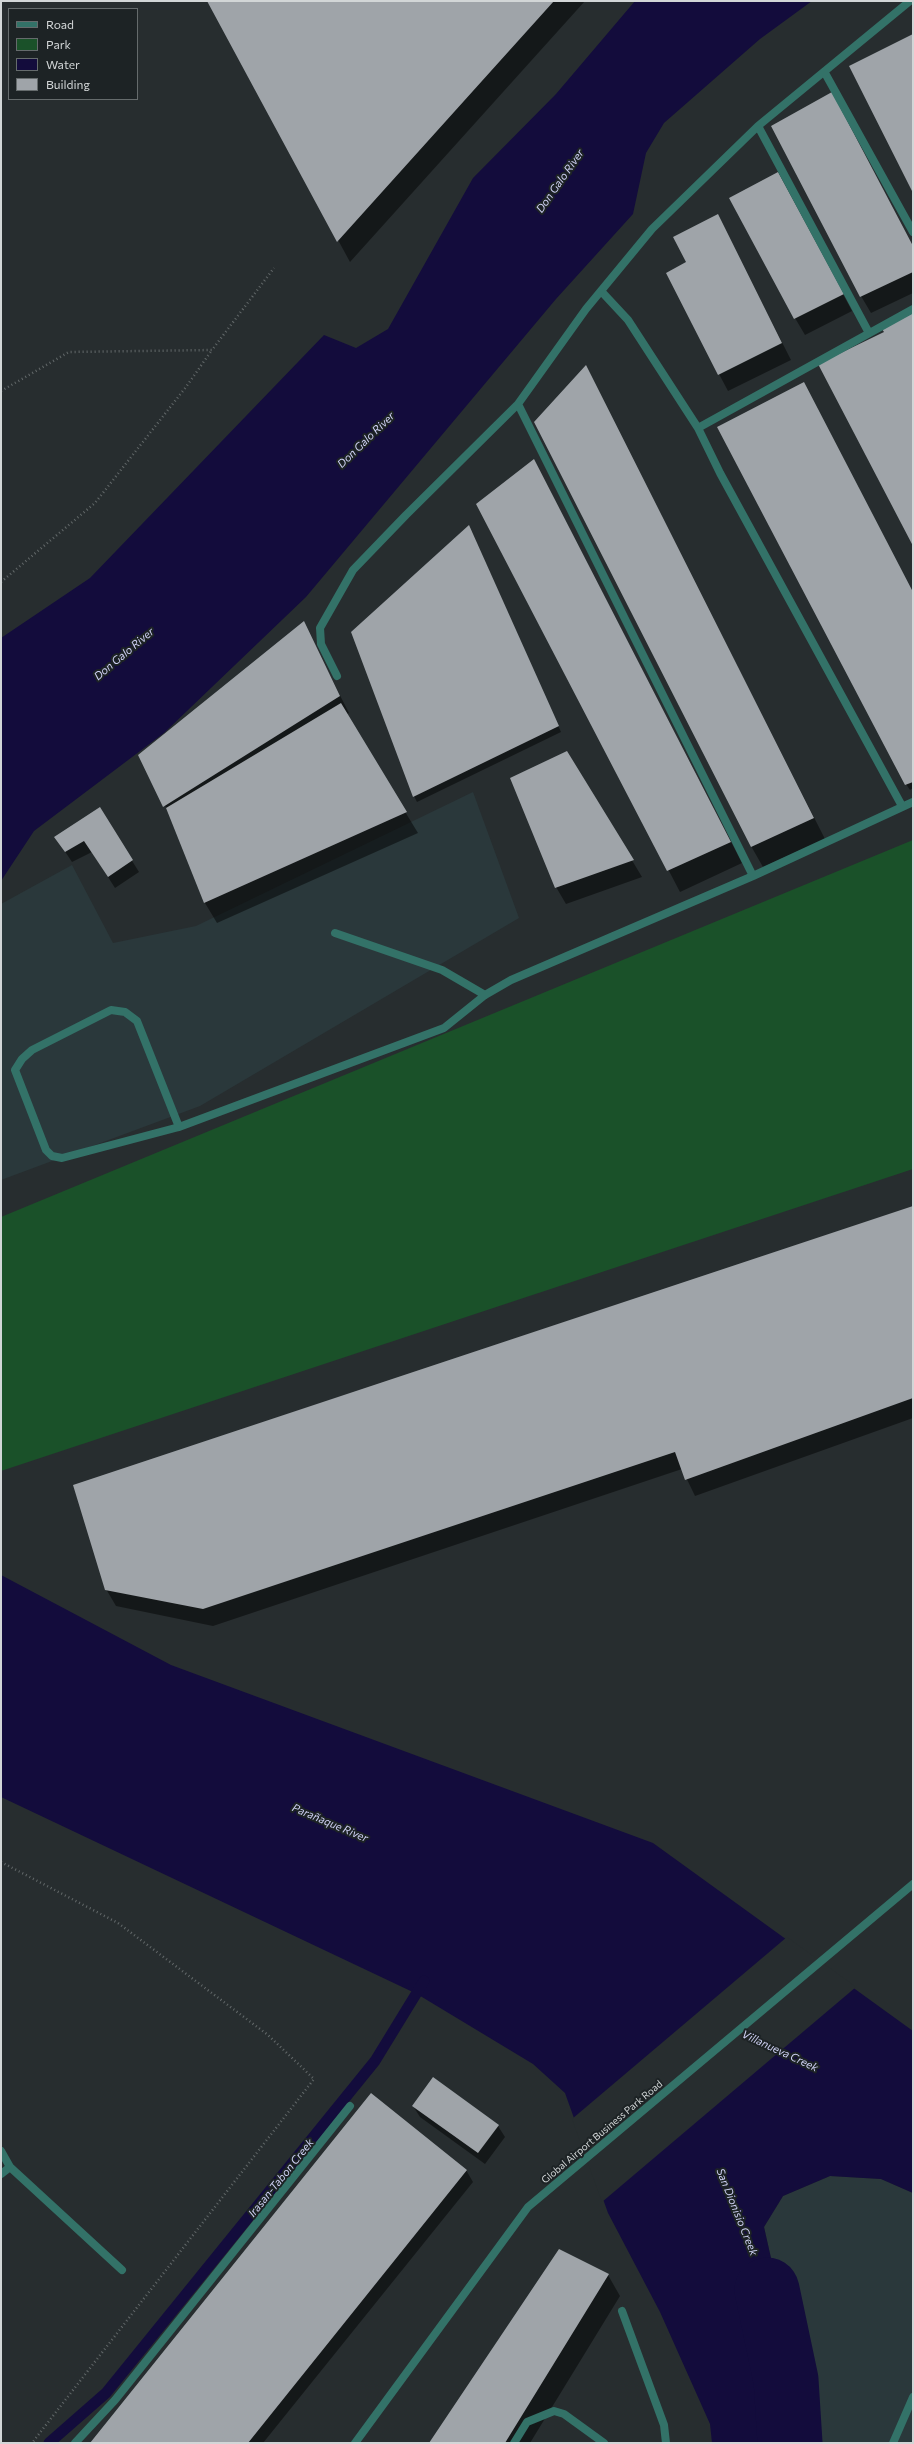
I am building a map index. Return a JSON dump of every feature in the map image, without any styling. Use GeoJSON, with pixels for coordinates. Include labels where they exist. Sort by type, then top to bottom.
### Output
{"type":"FeatureCollection","features":[{"type":"Feature","properties":{"kind":"street"},"geometry":{"type":"LineString","coordinates":[[337,676],[321,644],[320,628],[353,570],[518,404],[600,291],[652,229],[758,126],[825,73],[910,1]]}},
{"type":"Feature","properties":{"kind":"street"},"geometry":{"type":"LineString","coordinates":[[825,73],[913,232]]}},
{"type":"Feature","properties":{"kind":"street"},"geometry":{"type":"LineString","coordinates":[[758,126],[869,334]]}},
{"type":"Feature","properties":{"kind":"street"},"geometry":{"type":"LineString","coordinates":[[600,291],[628,320],[698,428],[720,473],[902,806]]}},
{"type":"Feature","properties":{"kind":"street"},"geometry":{"type":"LineString","coordinates":[[698,428],[913,309]]}},
{"type":"Feature","properties":{"kind":"street"},"geometry":{"type":"LineString","coordinates":[[518,404],[753,876]]}},
{"type":"Feature","properties":{"kind":"street"},"geometry":{"type":"LineString","coordinates":[[179,1127],[136,1021],[126,1012],[111,1010],[32,1050],[22,1059],[15,1070],[46,1150],[52,1156],[62,1158],[179,1127],[444,1028],[485,995],[511,980],[753,876],[913,802]]}},
{"type":"Feature","properties":{"kind":"street"},"geometry":{"type":"LineString","coordinates":[[335,933],[442,970],[485,995]]}},
{"type":"Feature","properties":{"kind":"street","name":"Global Airport Business Park Road"},"geometry":{"type":"LineString","coordinates":[[355,2443],[528,2207],[913,1884]]}},
{"type":"Feature","properties":{"kind":"street"},"geometry":{"type":"LineString","coordinates":[[75,2443],[115,2400],[350,2106]]}},
{"type":"Feature","properties":{"kind":"street"},"geometry":{"type":"LineString","coordinates":[[1,2151],[10,2167],[122,2270]]}},
{"type":"Feature","properties":{"kind":"street"},"geometry":{"type":"LineString","coordinates":[[1,2174],[10,2167]]}},
{"type":"Feature","properties":{"kind":"street"},"geometry":{"type":"LineString","coordinates":[[622,2311],[664,2426],[666,2443]]}},
{"type":"Feature","properties":{"kind":"street"},"geometry":{"type":"LineString","coordinates":[[893,2443],[913,2398]]}},
{"type":"Feature","properties":{"kind":"street"},"geometry":{"type":"LineString","coordinates":[[514,2443],[527,2422],[554,2412],[564,2414],[604,2443]]}},
{"type":"Feature","properties":{"kind":"path"},"geometry":{"type":"LineString","coordinates":[[1,582],[95,503],[186,387],[274,268]]}},
{"type":"Feature","properties":{"kind":"path"},"geometry":{"type":"LineString","coordinates":[[1,391],[69,352],[212,350]]}},
{"type":"Feature","properties":{"kind":"path"},"geometry":{"type":"LineString","coordinates":[[1,1862],[118,1923],[268,2035],[314,2079],[32,2443]]}},
{"type":"Feature","properties":{"kind":"shaded area"},"geometry":{"type":"Polygon","coordinates":[[[473,792],[519,918],[200,1106],[1,1180],[1,904],[72,865],[113,943],[196,926],[473,792]]]}},
{"type":"Feature","properties":{"kind":"shaded area"},"geometry":{"type":"Polygon","coordinates":[[[830,2176],[881,2179],[913,2193],[913,2443],[785,2443],[787,2329],[764,2227],[783,2196],[830,2176]]]}},
{"type":"Feature","properties":{"kind":"green space"},"geometry":{"type":"Polygon","coordinates":[[[913,840],[913,1169],[1,1471],[1,1217],[913,840]]]}},
{"type":"Feature","properties":{"kind":"water","name":"Don Galo River"},"geometry":{"type":"Polygon","coordinates":[[[635,1],[812,1],[760,39],[664,123],[646,153],[633,214],[556,299],[306,597],[164,733],[34,831],[1,881],[1,638],[90,578],[324,335],[356,348],[388,329],[473,178],[556,94],[635,1]]]}},
{"type":"Feature","properties":{"kind":"water"},"geometry":{"type":"Polygon","coordinates":[[[1,1575],[171,1665],[653,1843],[913,2031],[913,2193],[881,2179],[830,2176],[783,2196],[764,2227],[787,2329],[785,2443],[712,2443],[710,2424],[660,2312],[608,2213],[565,2093],[533,2064],[417,1994],[1,1797],[1,1575]]]}},
{"type":"Feature","properties":{"kind":"pier"},"geometry":{"type":"Polygon","coordinates":[[[787,1937],[856,1987],[602,2202],[572,2119],[787,1937]]]}},
{"type":"Feature","properties":{"kind":"building"},"geometry":{"type":"Polygon","coordinates":[[[207,1],[554,1],[337,242],[207,1]]]}},
{"type":"Feature","properties":{"kind":"building"},"geometry":{"type":"Polygon","coordinates":[[[913,34],[913,193],[849,66],[913,34]]]}},
{"type":"Feature","properties":{"kind":"building"},"geometry":{"type":"Polygon","coordinates":[[[832,92],[913,246],[913,272],[860,297],[771,126],[832,92]]]}},
{"type":"Feature","properties":{"kind":"building"},"geometry":{"type":"Polygon","coordinates":[[[778,172],[844,294],[794,319],[729,198],[778,172]]]}},
{"type":"Feature","properties":{"kind":"building"},"geometry":{"type":"Polygon","coordinates":[[[718,214],[782,343],[718,375],[666,273],[686,262],[673,237],[718,214]]]}},
{"type":"Feature","properties":{"kind":"building"},"geometry":{"type":"Polygon","coordinates":[[[913,313],[913,546],[818,364],[884,332],[882,329],[913,313]]]}},
{"type":"Feature","properties":{"kind":"building"},"geometry":{"type":"Polygon","coordinates":[[[586,365],[814,818],[751,847],[534,422],[586,365]]]}},
{"type":"Feature","properties":{"kind":"building"},"geometry":{"type":"Polygon","coordinates":[[[804,382],[913,592],[913,782],[905,785],[717,427],[804,382]]]}},
{"type":"Feature","properties":{"kind":"building"},"geometry":{"type":"Polygon","coordinates":[[[534,459],[731,842],[667,871],[476,504],[534,459]]]}},
{"type":"Feature","properties":{"kind":"building"},"geometry":{"type":"Polygon","coordinates":[[[469,525],[559,726],[413,797],[351,632],[469,525]]]}},
{"type":"Feature","properties":{"kind":"building"},"geometry":{"type":"Polygon","coordinates":[[[304,621],[340,696],[163,807],[138,755],[304,621]]]}},
{"type":"Feature","properties":{"kind":"building"},"geometry":{"type":"Polygon","coordinates":[[[341,703],[407,812],[204,903],[166,808],[341,703]]]}},
{"type":"Feature","properties":{"kind":"building"},"geometry":{"type":"Polygon","coordinates":[[[567,751],[634,860],[555,888],[510,778],[567,751]]]}},
{"type":"Feature","properties":{"kind":"building"},"geometry":{"type":"Polygon","coordinates":[[[100,807],[133,860],[108,877],[84,841],[65,852],[54,837],[100,807]]]}},
{"type":"Feature","properties":{"kind":"building"},"geometry":{"type":"Polygon","coordinates":[[[913,1206],[913,1398],[685,1480],[675,1452],[203,1609],[105,1590],[73,1485],[913,1206]]]}},
{"type":"Feature","properties":{"kind":"building"},"geometry":{"type":"Polygon","coordinates":[[[433,2077],[499,2125],[478,2153],[412,2106],[433,2077]]]}},
{"type":"Feature","properties":{"kind":"building"},"geometry":{"type":"Polygon","coordinates":[[[371,2093],[467,2170],[248,2443],[90,2443],[371,2093]]]}},
{"type":"Feature","properties":{"kind":"building"},"geometry":{"type":"Polygon","coordinates":[[[559,2249],[609,2274],[505,2443],[429,2443],[559,2249]]]}},
{"type":"Feature","properties":{"kind":"waterway","name":"Irasan-Tabon Creek"},"geometry":{"type":"LineString","coordinates":[[49,2443],[106,2393],[375,2061],[424,1981]]}},
{"type":"Feature","properties":{"kind":"waterway","name":"San Dionisio Creek"},"geometry":{"type":"LineString","coordinates":[[767,2290],[786,2380],[790,2443]]}},
{"type":"Feature","properties":{"kind":"water label","name":"Parañaque River"},"geometry":{"type":"Point","coordinates":[330,1823]}},
{"type":"Feature","properties":{"kind":"water label","name":"Villanueva Creek"},"geometry":{"type":"Point","coordinates":[780,2051]}}]}
